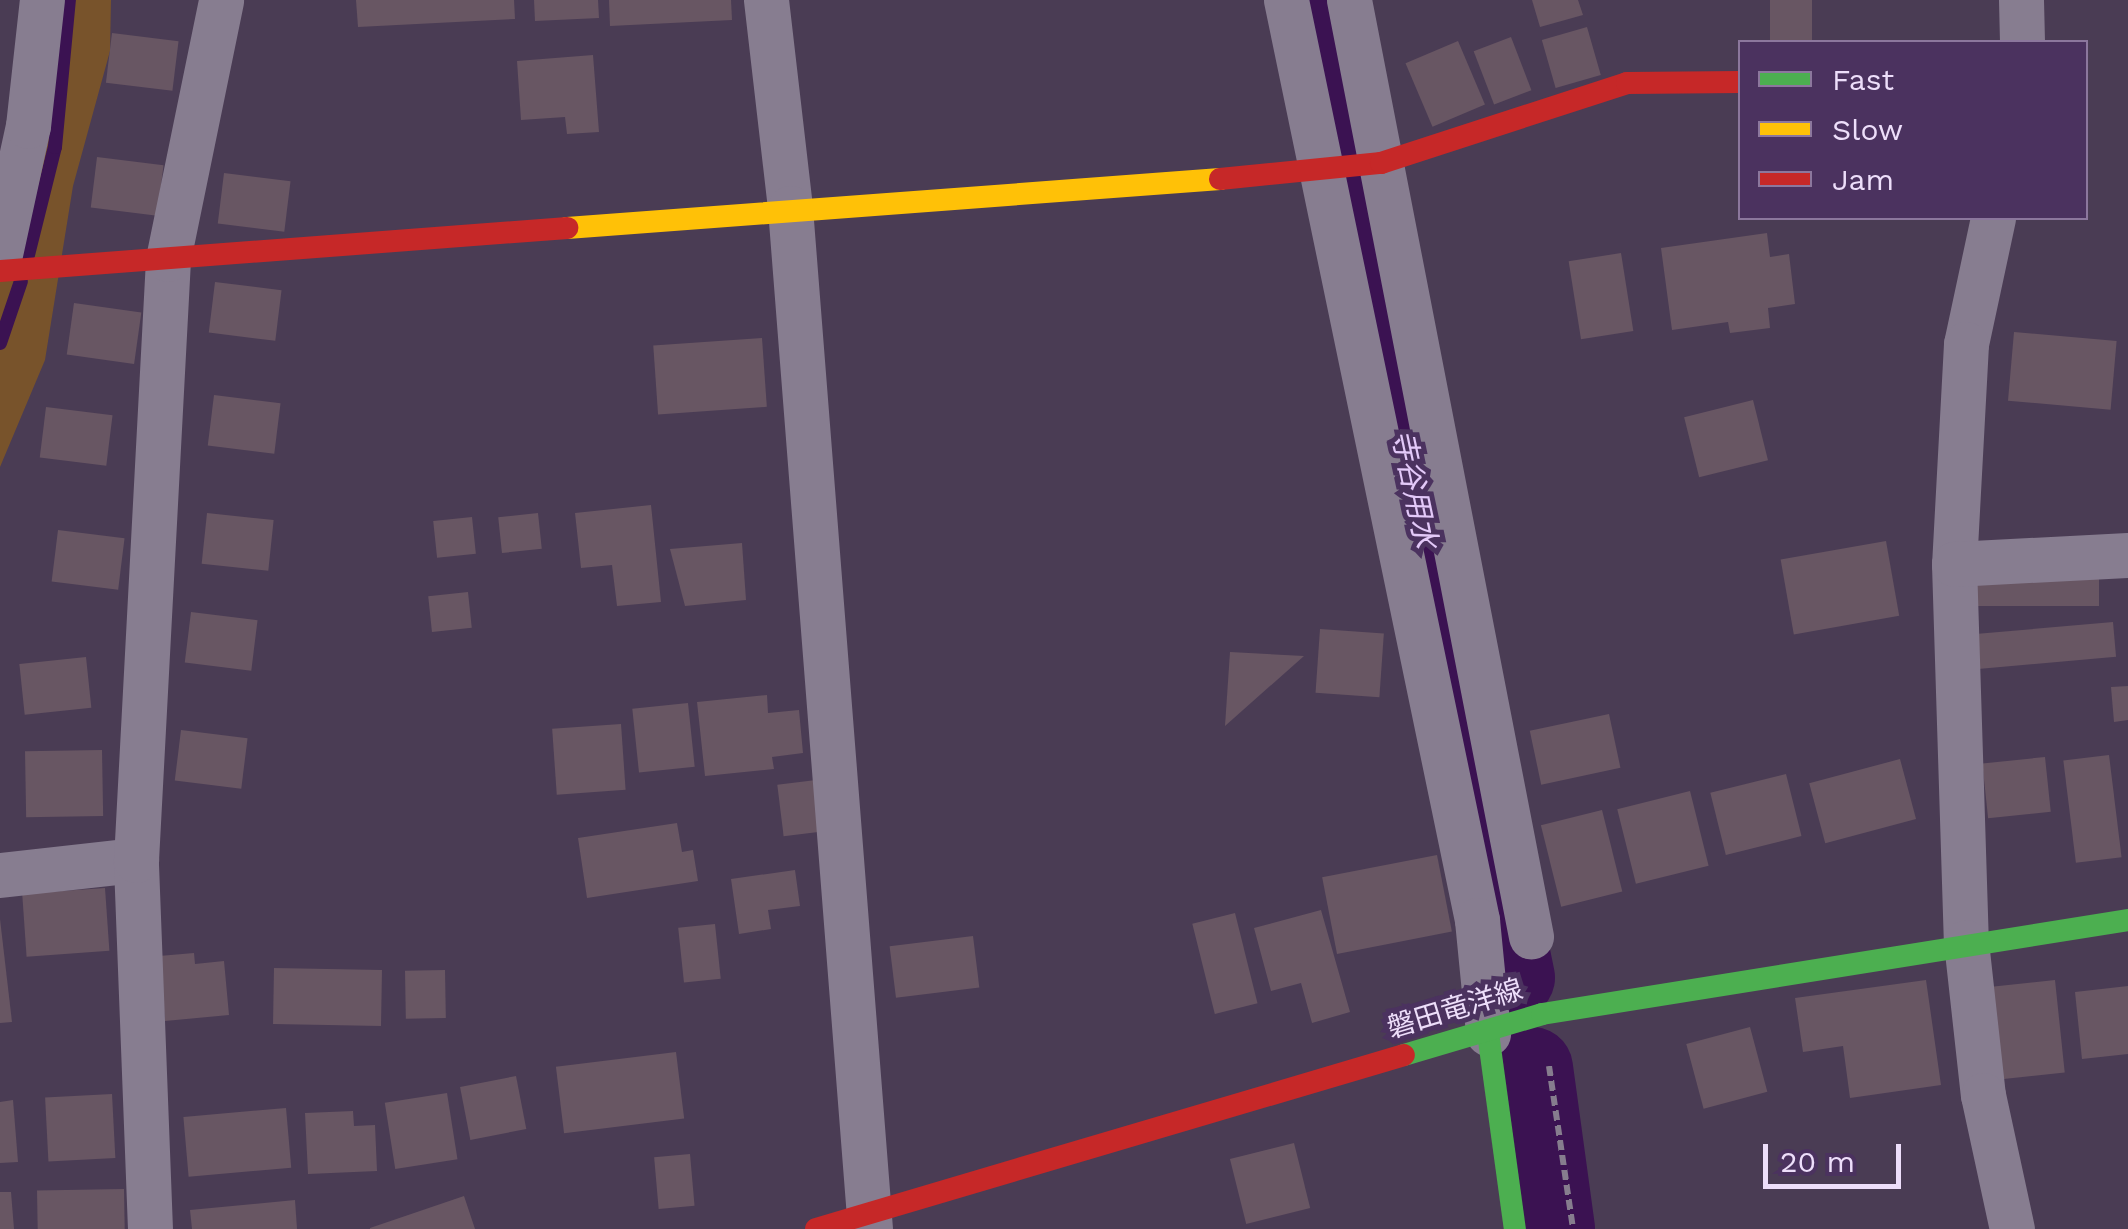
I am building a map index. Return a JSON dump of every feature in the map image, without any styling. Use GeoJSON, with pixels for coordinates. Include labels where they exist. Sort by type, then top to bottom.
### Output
{"type":"FeatureCollection","features":[{"type":"Feature","properties":{"kind":"street"},"geometry":{"type":"LineString","coordinates":[[0,254],[28,126],[42,0]]}},
{"type":"Feature","properties":{"kind":"street"},"geometry":{"type":"LineString","coordinates":[[150,1229],[136,860],[168,259],[221,0]]}},
{"type":"Feature","properties":{"kind":"street"},"geometry":{"type":"LineString","coordinates":[[766,0],[790,208],[868,1221]]}},
{"type":"Feature","properties":{"kind":"street"},"geometry":{"type":"LineString","coordinates":[[1286,0],[1477,920],[1488,1032],[1516,1229]]}},
{"type":"Feature","properties":{"kind":"street"},"geometry":{"type":"LineString","coordinates":[[1349,0],[1531,936]]}},
{"type":"Feature","properties":{"kind":"street"},"geometry":{"type":"LineString","coordinates":[[2021,0],[2022,40]]}},
{"type":"Feature","properties":{"kind":"street"},"geometry":{"type":"LineString","coordinates":[[0,271],[790,208],[1319,172],[1382,163],[1627,83],[1738,82]]}},
{"type":"Feature","properties":{"kind":"street"},"geometry":{"type":"LineString","coordinates":[[1993,220],[1966,344],[1954,564],[1966,942],[1983,1095],[2012,1229]]}},
{"type":"Feature","properties":{"kind":"street"},"geometry":{"type":"LineString","coordinates":[[1954,564],[2128,555]]}},
{"type":"Feature","properties":{"kind":"street"},"geometry":{"type":"LineString","coordinates":[[0,875],[136,860]]}},
{"type":"Feature","properties":{"kind":"street","name":"磐田竜洋線"},"geometry":{"type":"LineString","coordinates":[[816,1229],[868,1221],[1542,1014],[1966,942],[2128,920]]}},
{"type":"Feature","properties":{"kind":"path"},"geometry":{"type":"LineString","coordinates":[[1542,1014],[1573,1229]]}},
{"type":"Feature","properties":{"kind":"shaded area"},"geometry":{"type":"Polygon","coordinates":[[[28,0],[111,0],[110,51],[73,186],[45,360],[0,467],[0,243],[28,0]]]}},
{"type":"Feature","properties":{"kind":"building"},"geometry":{"type":"Polygon","coordinates":[[[356,0],[514,0],[515,19],[358,27],[356,0]]]}},
{"type":"Feature","properties":{"kind":"building"},"geometry":{"type":"Polygon","coordinates":[[[534,0],[598,0],[599,18],[535,21],[534,0]]]}},
{"type":"Feature","properties":{"kind":"building"},"geometry":{"type":"Polygon","coordinates":[[[609,0],[731,0],[732,20],[610,26],[609,0]]]}},
{"type":"Feature","properties":{"kind":"building"},"geometry":{"type":"Polygon","coordinates":[[[1532,0],[1578,0],[1583,15],[1540,27],[1532,0]]]}},
{"type":"Feature","properties":{"kind":"building"},"geometry":{"type":"Polygon","coordinates":[[[1770,0],[1812,0],[1812,40],[1770,40],[1770,0]]]}},
{"type":"Feature","properties":{"kind":"building"},"geometry":{"type":"Polygon","coordinates":[[[1587,27],[1601,75],[1556,88],[1542,40],[1587,27]]]}},
{"type":"Feature","properties":{"kind":"building"},"geometry":{"type":"Polygon","coordinates":[[[112,33],[179,41],[172,91],[106,83],[112,33]]]}},
{"type":"Feature","properties":{"kind":"building"},"geometry":{"type":"Polygon","coordinates":[[[1511,37],[1531,90],[1494,105],[1474,51],[1511,37]]]}},
{"type":"Feature","properties":{"kind":"building"},"geometry":{"type":"Polygon","coordinates":[[[1458,41],[1485,105],[1432,127],[1406,63],[1458,41]]]}},
{"type":"Feature","properties":{"kind":"building"},"geometry":{"type":"Polygon","coordinates":[[[593,55],[599,132],[567,134],[565,117],[521,120],[517,61],[593,55]]]}},
{"type":"Feature","properties":{"kind":"building"},"geometry":{"type":"Polygon","coordinates":[[[97,157],[164,165],[157,216],[91,208],[97,157]]]}},
{"type":"Feature","properties":{"kind":"building"},"geometry":{"type":"Polygon","coordinates":[[[224,173],[291,181],[284,232],[218,224],[224,173]]]}},
{"type":"Feature","properties":{"kind":"building"},"geometry":{"type":"Polygon","coordinates":[[[1767,233],[1770,257],[1789,254],[1795,304],[1768,308],[1770,328],[1730,333],[1728,322],[1672,330],[1661,248],[1767,233]]]}},
{"type":"Feature","properties":{"kind":"building"},"geometry":{"type":"Polygon","coordinates":[[[1621,253],[1633,331],[1581,339],[1569,261],[1621,253]]]}},
{"type":"Feature","properties":{"kind":"building"},"geometry":{"type":"Polygon","coordinates":[[[215,282],[282,290],[275,341],[209,333],[215,282]]]}},
{"type":"Feature","properties":{"kind":"building"},"geometry":{"type":"Polygon","coordinates":[[[74,303],[141,312],[134,364],[67,354],[74,303]]]}},
{"type":"Feature","properties":{"kind":"building"},"geometry":{"type":"Polygon","coordinates":[[[2014,332],[2117,341],[2111,410],[2008,401],[2014,332]]]}},
{"type":"Feature","properties":{"kind":"building"},"geometry":{"type":"Polygon","coordinates":[[[762,338],[767,407],[658,414],[653,346],[762,338]]]}},
{"type":"Feature","properties":{"kind":"building"},"geometry":{"type":"Polygon","coordinates":[[[214,395],[281,403],[274,454],[208,446],[214,395]]]}},
{"type":"Feature","properties":{"kind":"building"},"geometry":{"type":"Polygon","coordinates":[[[1753,400],[1768,460],[1699,477],[1684,417],[1753,400]]]}},
{"type":"Feature","properties":{"kind":"building"},"geometry":{"type":"Polygon","coordinates":[[[46,407],[113,415],[106,466],[40,458],[46,407]]]}},
{"type":"Feature","properties":{"kind":"building"},"geometry":{"type":"Polygon","coordinates":[[[651,505],[661,602],[617,606],[612,565],[581,568],[575,513],[651,505]]]}},
{"type":"Feature","properties":{"kind":"building"},"geometry":{"type":"Polygon","coordinates":[[[207,513],[274,520],[268,571],[202,564],[207,513]]]}},
{"type":"Feature","properties":{"kind":"building"},"geometry":{"type":"Polygon","coordinates":[[[538,513],[542,549],[502,553],[498,517],[538,513]]]}},
{"type":"Feature","properties":{"kind":"building"},"geometry":{"type":"Polygon","coordinates":[[[472,517],[476,554],[437,558],[433,521],[472,517]]]}},
{"type":"Feature","properties":{"kind":"building"},"geometry":{"type":"Polygon","coordinates":[[[58,530],[125,538],[118,590],[52,582],[58,530]]]}},
{"type":"Feature","properties":{"kind":"building"},"geometry":{"type":"Polygon","coordinates":[[[1886,541],[1899,616],[1794,634],[1781,560],[1886,541]]]}},
{"type":"Feature","properties":{"kind":"building"},"geometry":{"type":"Polygon","coordinates":[[[742,543],[746,600],[685,606],[670,549],[742,543]]]}},
{"type":"Feature","properties":{"kind":"building"},"geometry":{"type":"Polygon","coordinates":[[[1973,579],[2099,579],[2099,606],[1973,606],[1973,579]]]}},
{"type":"Feature","properties":{"kind":"building"},"geometry":{"type":"Polygon","coordinates":[[[468,592],[472,628],[432,632],[428,596],[468,592]]]}},
{"type":"Feature","properties":{"kind":"building"},"geometry":{"type":"Polygon","coordinates":[[[191,612],[258,620],[251,671],[185,663],[191,612]]]}},
{"type":"Feature","properties":{"kind":"building"},"geometry":{"type":"Polygon","coordinates":[[[2113,622],[2116,657],[1973,669],[1970,635],[2113,622]]]}},
{"type":"Feature","properties":{"kind":"building"},"geometry":{"type":"Polygon","coordinates":[[[1320,629],[1384,633],[1379,697],[1316,693],[1320,629]]]}},
{"type":"Feature","properties":{"kind":"building"},"geometry":{"type":"Polygon","coordinates":[[[1230,652],[1304,656],[1225,726],[1230,652]]]}},
{"type":"Feature","properties":{"kind":"building"},"geometry":{"type":"Polygon","coordinates":[[[86,657],[91,708],[25,715],[19,664],[86,657]]]}},
{"type":"Feature","properties":{"kind":"building"},"geometry":{"type":"Polygon","coordinates":[[[2128,686],[2128,720],[2114,722],[2111,687],[2128,686]]]}},
{"type":"Feature","properties":{"kind":"building"},"geometry":{"type":"Polygon","coordinates":[[[767,695],[768,713],[799,710],[803,753],[772,757],[774,769],[705,776],[697,702],[767,695]]]}},
{"type":"Feature","properties":{"kind":"building"},"geometry":{"type":"Polygon","coordinates":[[[688,703],[695,767],[639,773],[632,709],[688,703]]]}},
{"type":"Feature","properties":{"kind":"building"},"geometry":{"type":"Polygon","coordinates":[[[1609,714],[1620,768],[1541,785],[1530,731],[1609,714]]]}},
{"type":"Feature","properties":{"kind":"building"},"geometry":{"type":"Polygon","coordinates":[[[621,724],[626,790],[557,795],[552,729],[621,724]]]}},
{"type":"Feature","properties":{"kind":"building"},"geometry":{"type":"Polygon","coordinates":[[[181,730],[248,738],[241,789],[175,781],[181,730]]]}},
{"type":"Feature","properties":{"kind":"building"},"geometry":{"type":"Polygon","coordinates":[[[102,750],[103,816],[26,817],[25,751],[102,750]]]}},
{"type":"Feature","properties":{"kind":"building"},"geometry":{"type":"Polygon","coordinates":[[[2109,755],[2122,857],[2076,863],[2063,761],[2109,755]]]}},
{"type":"Feature","properties":{"kind":"building"},"geometry":{"type":"Polygon","coordinates":[[[2045,757],[2051,812],[1988,818],[1982,764],[2045,757]]]}},
{"type":"Feature","properties":{"kind":"building"},"geometry":{"type":"Polygon","coordinates":[[[1900,759],[1916,819],[1825,843],[1809,783],[1900,759]]]}},
{"type":"Feature","properties":{"kind":"building"},"geometry":{"type":"Polygon","coordinates":[[[1786,774],[1801,836],[1726,855],[1710,793],[1786,774]]]}},
{"type":"Feature","properties":{"kind":"building"},"geometry":{"type":"Polygon","coordinates":[[[816,780],[822,832],[784,836],[777,785],[816,780]]]}},
{"type":"Feature","properties":{"kind":"building"},"geometry":{"type":"Polygon","coordinates":[[[1690,791],[1709,866],[1636,884],[1617,809],[1690,791]]]}},
{"type":"Feature","properties":{"kind":"building"},"geometry":{"type":"Polygon","coordinates":[[[1602,810],[1622,892],[1561,907],[1541,825],[1602,810]]]}},
{"type":"Feature","properties":{"kind":"building"},"geometry":{"type":"Polygon","coordinates":[[[677,823],[682,852],[693,850],[698,881],[587,898],[578,838],[677,823]]]}},
{"type":"Feature","properties":{"kind":"building"},"geometry":{"type":"Polygon","coordinates":[[[1437,855],[1452,932],[1337,954],[1322,877],[1437,855]]]}},
{"type":"Feature","properties":{"kind":"building"},"geometry":{"type":"Polygon","coordinates":[[[795,870],[800,906],[768,910],[771,929],[739,934],[731,879],[795,870]]]}},
{"type":"Feature","properties":{"kind":"building"},"geometry":{"type":"Polygon","coordinates":[[[105,888],[109,951],[27,957],[22,894],[105,888]]]}},
{"type":"Feature","properties":{"kind":"building"},"geometry":{"type":"Polygon","coordinates":[[[1321,910],[1350,1012],[1312,1023],[1301,983],[1271,991],[1254,928],[1321,910]]]}},
{"type":"Feature","properties":{"kind":"building"},"geometry":{"type":"Polygon","coordinates":[[[1235,913],[1257,1003],[1215,1014],[1192,924],[1235,913]]]}},
{"type":"Feature","properties":{"kind":"building"},"geometry":{"type":"Polygon","coordinates":[[[0,919],[12,1022],[0,1023],[0,919]]]}},
{"type":"Feature","properties":{"kind":"building"},"geometry":{"type":"Polygon","coordinates":[[[715,924],[721,979],[684,983],[678,928],[715,924]]]}},
{"type":"Feature","properties":{"kind":"building"},"geometry":{"type":"Polygon","coordinates":[[[973,936],[979,988],[896,998],[890,946],[973,936]]]}},
{"type":"Feature","properties":{"kind":"building"},"geometry":{"type":"Polygon","coordinates":[[[194,953],[195,964],[224,961],[229,1015],[165,1021],[159,956],[194,953]]]}},
{"type":"Feature","properties":{"kind":"building"},"geometry":{"type":"Polygon","coordinates":[[[274,968],[382,970],[381,1026],[273,1024],[274,968]]]}},
{"type":"Feature","properties":{"kind":"building"},"geometry":{"type":"Polygon","coordinates":[[[445,970],[446,1018],[406,1019],[405,971],[445,970]]]}},
{"type":"Feature","properties":{"kind":"building"},"geometry":{"type":"Polygon","coordinates":[[[1926,980],[1941,1085],[1850,1098],[1843,1046],[1803,1052],[1795,998],[1926,980]]]}},
{"type":"Feature","properties":{"kind":"building"},"geometry":{"type":"Polygon","coordinates":[[[2055,980],[2065,1072],[1999,1079],[1989,987],[2055,980]]]}},
{"type":"Feature","properties":{"kind":"building"},"geometry":{"type":"Polygon","coordinates":[[[2128,986],[2128,1054],[2082,1059],[2075,992],[2128,986]]]}},
{"type":"Feature","properties":{"kind":"building"},"geometry":{"type":"Polygon","coordinates":[[[1750,1027],[1767,1092],[1704,1109],[1686,1044],[1750,1027]]]}},
{"type":"Feature","properties":{"kind":"building"},"geometry":{"type":"Polygon","coordinates":[[[676,1052],[684,1119],[564,1133],[556,1067],[676,1052]]]}},
{"type":"Feature","properties":{"kind":"building"},"geometry":{"type":"Polygon","coordinates":[[[516,1076],[526,1129],[470,1140],[460,1087],[516,1076]]]}},
{"type":"Feature","properties":{"kind":"building"},"geometry":{"type":"Polygon","coordinates":[[[447,1093],[457,1159],[395,1169],[385,1103],[447,1093]]]}},
{"type":"Feature","properties":{"kind":"building"},"geometry":{"type":"Polygon","coordinates":[[[112,1094],[115,1158],[48,1161],[45,1098],[112,1094]]]}},
{"type":"Feature","properties":{"kind":"building"},"geometry":{"type":"Polygon","coordinates":[[[13,1100],[18,1162],[0,1163],[0,1102],[13,1100]]]}},
{"type":"Feature","properties":{"kind":"building"},"geometry":{"type":"Polygon","coordinates":[[[286,1108],[291,1168],[189,1177],[183,1117],[286,1108]]]}},
{"type":"Feature","properties":{"kind":"building"},"geometry":{"type":"Polygon","coordinates":[[[353,1111],[354,1126],[375,1125],[377,1171],[308,1174],[305,1113],[353,1111]]]}},
{"type":"Feature","properties":{"kind":"building"},"geometry":{"type":"Polygon","coordinates":[[[1294,1143],[1310,1208],[1246,1224],[1230,1159],[1294,1143]]]}},
{"type":"Feature","properties":{"kind":"building"},"geometry":{"type":"Polygon","coordinates":[[[690,1154],[695,1206],[659,1209],[654,1157],[690,1154]]]}},
{"type":"Feature","properties":{"kind":"building"},"geometry":{"type":"Polygon","coordinates":[[[124,1189],[125,1229],[38,1229],[37,1191],[124,1189]]]}},
{"type":"Feature","properties":{"kind":"building"},"geometry":{"type":"Polygon","coordinates":[[[0,1192],[11,1192],[14,1229],[0,1229],[0,1192]]]}},
{"type":"Feature","properties":{"kind":"building"},"geometry":{"type":"Polygon","coordinates":[[[464,1196],[475,1229],[370,1229],[370,1228],[464,1196]]]}},
{"type":"Feature","properties":{"kind":"building"},"geometry":{"type":"Polygon","coordinates":[[[295,1200],[297,1229],[192,1229],[190,1210],[295,1200]]]}},
{"type":"Feature","properties":{"kind":"waterway"},"geometry":{"type":"LineString","coordinates":[[28,255],[55,147],[69,0]]}},
{"type":"Feature","properties":{"kind":"waterway","name":"寺谷用水"},"geometry":{"type":"LineString","coordinates":[[1314,0],[1514,978]]}},
{"type":"Feature","properties":{"kind":"waterway"},"geometry":{"type":"LineString","coordinates":[[0,343],[21,281]]}},
{"type":"Feature","properties":{"kind":"waterway","name":"寺谷用水"},"geometry":{"type":"LineString","coordinates":[[1532,1068],[1554,1229]]}},
{"type":"Feature","properties":{"kind":"traffic: fast"},"geometry":{"type":"LineString","coordinates":[[1404,1055],[1542,1014],[2128,920]]}},
{"type":"Feature","properties":{"kind":"traffic: fast"},"geometry":{"type":"LineString","coordinates":[[1488,1033],[1515,1229]]}},
{"type":"Feature","properties":{"kind":"traffic: slow"},"geometry":{"type":"LineString","coordinates":[[567,228],[1220,179]]}},
{"type":"Feature","properties":{"kind":"traffic: jam"},"geometry":{"type":"LineString","coordinates":[[1220,179],[1381,163],[1627,83],[1738,82]]}},
{"type":"Feature","properties":{"kind":"traffic: jam"},"geometry":{"type":"LineString","coordinates":[[0,271],[567,228]]}},
{"type":"Feature","properties":{"kind":"traffic: jam"},"geometry":{"type":"LineString","coordinates":[[816,1229],[1404,1055]]}}]}
